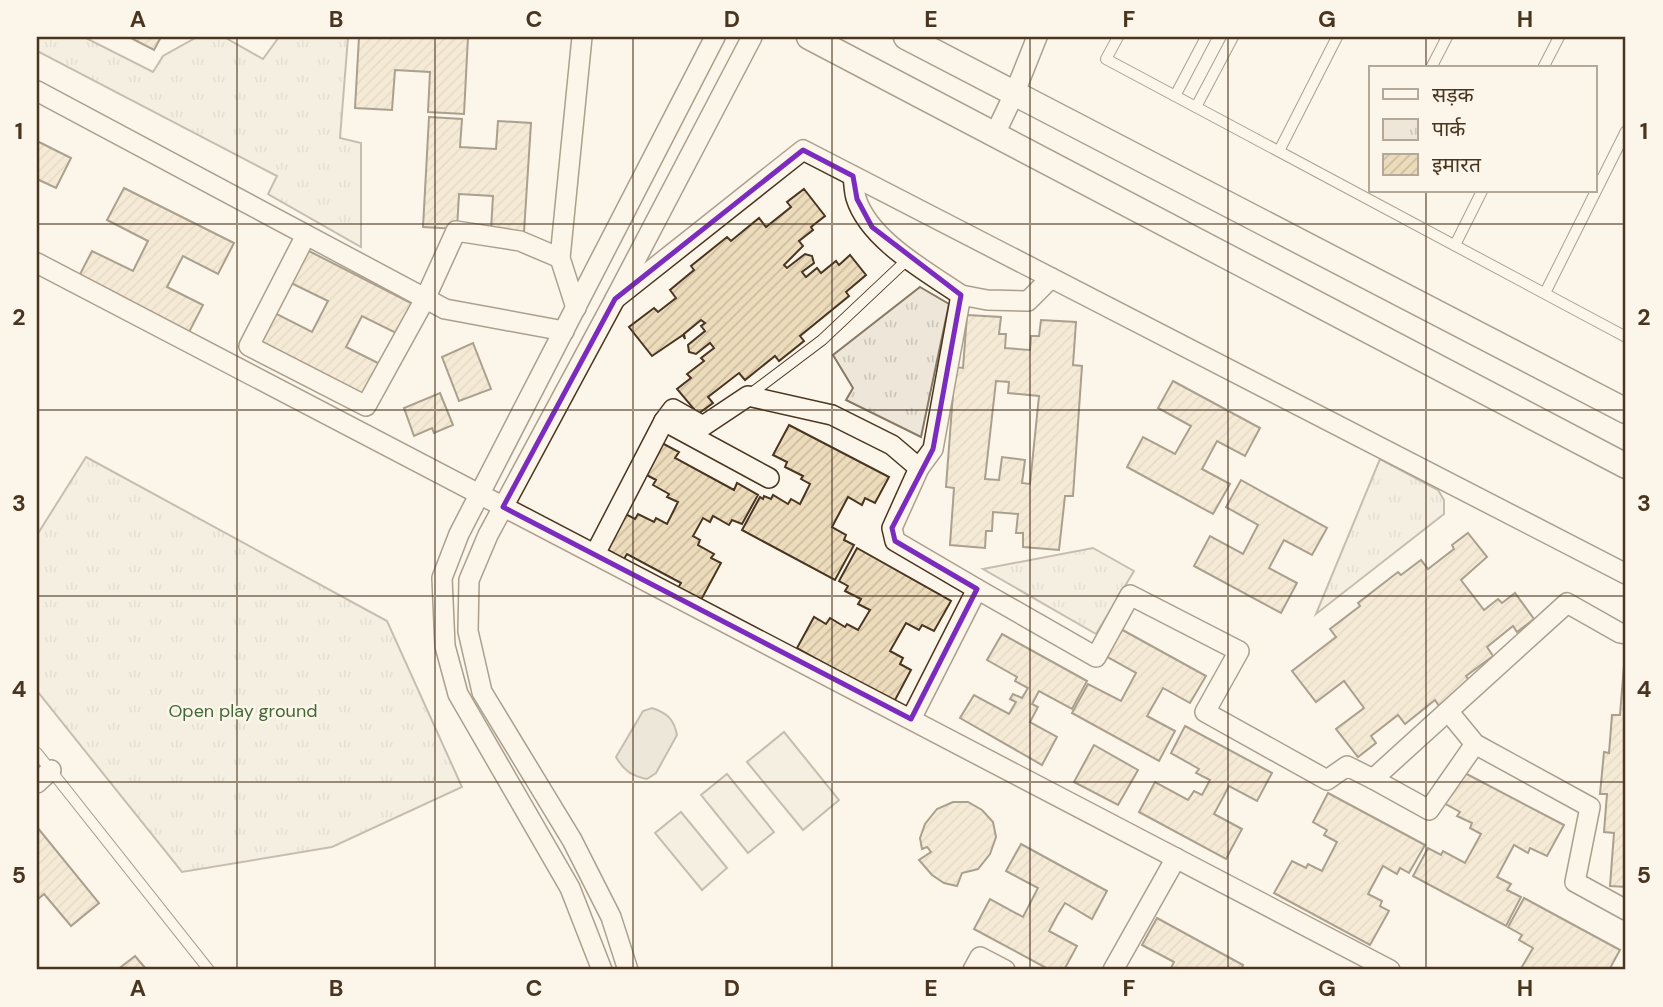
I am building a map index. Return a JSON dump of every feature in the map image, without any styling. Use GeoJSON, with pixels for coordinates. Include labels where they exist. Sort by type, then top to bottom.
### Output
{"type":"FeatureCollection","features":[{"type":"Feature","properties":{"kind":"street"},"geometry":{"type":"LineString","coordinates":[[576,308],[559,258],[582,37]]}},
{"type":"Feature","properties":{"kind":"street"},"geometry":{"type":"LineString","coordinates":[[602,970],[570,888],[458,694],[445,646],[442,578],[459,534],[715,37]]}},
{"type":"Feature","properties":{"kind":"street"},"geometry":{"type":"LineString","coordinates":[[628,970],[611,917],[578,851],[482,692],[468,631],[469,580],[488,535],[752,37]]}},
{"type":"Feature","properties":{"kind":"street"},"geometry":{"type":"LineString","coordinates":[[809,37],[1626,466]]}},
{"type":"Feature","properties":{"kind":"street"},"geometry":{"type":"LineString","coordinates":[[906,37],[1626,411]]}},
{"type":"Feature","properties":{"kind":"street"},"geometry":{"type":"LineString","coordinates":[[995,134],[1037,37]]}},
{"type":"Feature","properties":{"kind":"street"},"geometry":{"type":"LineString","coordinates":[[37,91],[445,309],[564,331]]}},
{"type":"Feature","properties":{"kind":"street"},"geometry":{"type":"LineString","coordinates":[[615,299],[803,150],[1626,574]]}},
{"type":"Feature","properties":{"kind":"street"},"geometry":{"type":"LineString","coordinates":[[853,176],[857,199],[872,227],[908,259],[961,295],[987,300],[1028,301],[1051,278]]}},
{"type":"Feature","properties":{"kind":"street"},"geometry":{"type":"LineString","coordinates":[[249,346],[366,407],[425,299],[456,231],[520,241],[559,258]]}},
{"type":"Feature","properties":{"kind":"street"},"geometry":{"type":"LineString","coordinates":[[238,368],[306,235]]}},
{"type":"Feature","properties":{"kind":"street"},"geometry":{"type":"LineString","coordinates":[[37,263],[1176,858],[1362,963],[1390,970]]}},
{"type":"Feature","properties":{"kind":"street"},"geometry":{"type":"LineString","coordinates":[[961,295],[933,449],[919,468],[892,528],[895,541],[1096,657],[1130,595],[1239,651],[1205,712],[1326,780],[1347,766],[1429,810],[1475,744]]}},
{"type":"Feature","properties":{"kind":"street"},"geometry":{"type":"LineString","coordinates":[[595,554],[663,421],[673,409],[703,426],[748,396],[832,415],[892,445],[919,468]]}},
{"type":"Feature","properties":{"kind":"street"},"geometry":{"type":"LineString","coordinates":[[663,421],[769,478]]}},
{"type":"Feature","properties":{"kind":"street"},"geometry":{"type":"LineString","coordinates":[[911,719],[976,589]]}},
{"type":"Feature","properties":{"kind":"street"},"geometry":{"type":"LineString","coordinates":[[1373,779],[1567,603],[1620,634],[1626,634]]}},
{"type":"Feature","properties":{"kind":"street"},"geometry":{"type":"LineString","coordinates":[[1448,711],[1475,744],[1590,807],[1575,882],[1626,910]]}},
{"type":"Feature","properties":{"kind":"street"},"geometry":{"type":"LineString","coordinates":[[1113,970],[1176,858]]}},
{"type":"Feature","properties":{"kind":"street"},"geometry":{"type":"LineString","coordinates":[[973,970],[980,957],[1005,970]]}},
{"type":"Feature","properties":{"kind":"lane"},"geometry":{"type":"LineString","coordinates":[[1118,37],[1106,59],[1626,337]]}},
{"type":"Feature","properties":{"kind":"lane"},"geometry":{"type":"LineString","coordinates":[[1175,96],[1206,37]]}},
{"type":"Feature","properties":{"kind":"lane"},"geometry":{"type":"LineString","coordinates":[[1196,107],[1233,37]]}},
{"type":"Feature","properties":{"kind":"lane"},"geometry":{"type":"LineString","coordinates":[[1279,151],[1337,37]]}},
{"type":"Feature","properties":{"kind":"lane"},"geometry":{"type":"LineString","coordinates":[[1432,66],[1447,37]]}},
{"type":"Feature","properties":{"kind":"lane"},"geometry":{"type":"LineString","coordinates":[[1544,66],[1559,37]]}},
{"type":"Feature","properties":{"kind":"lane"},"geometry":{"type":"LineString","coordinates":[[1596,191],[1626,131]]}},
{"type":"Feature","properties":{"kind":"lane"},"geometry":{"type":"LineString","coordinates":[[1366,197],[1369,191]]}},
{"type":"Feature","properties":{"kind":"lane"},"geometry":{"type":"LineString","coordinates":[[1455,245],[1482,192]]}},
{"type":"Feature","properties":{"kind":"lane"},"geometry":{"type":"LineString","coordinates":[[1545,293],[1596,192]]}},
{"type":"Feature","properties":{"kind":"lane"},"geometry":{"type":"LineString","coordinates":[[748,396],[822,340],[908,259]]}},
{"type":"Feature","properties":{"kind":"lane"},"geometry":{"type":"LineString","coordinates":[[37,753],[44,776],[209,970]]}},
{"type":"Feature","properties":{"kind":"highlighted area"},"geometry":{"type":"Polygon","coordinates":[[[803,150],[853,176],[857,199],[872,227],[961,295],[933,449],[892,528],[895,541],[977,589],[911,719],[503,507],[615,299],[803,150]]]}},
{"type":"Feature","properties":{"kind":"green space"},"geometry":{"type":"Polygon","coordinates":[[[37,37],[84,37],[153,72],[163,56],[197,37],[224,37],[263,59],[279,37],[348,37],[340,138],[361,143],[361,247],[268,194],[277,176],[37,51],[37,37]]]}},
{"type":"Feature","properties":{"kind":"green space"},"geometry":{"type":"Polygon","coordinates":[[[920,287],[949,304],[921,437],[846,400],[853,388],[833,355],[920,287]]]}},
{"type":"Feature","properties":{"kind":"green space","name":"Open play ground"},"geometry":{"type":"Polygon","coordinates":[[[86,457],[387,621],[462,787],[332,847],[182,872],[37,691],[37,535],[86,457]]]}},
{"type":"Feature","properties":{"kind":"green space"},"geometry":{"type":"Polygon","coordinates":[[[1380,459],[1438,490],[1444,500],[1444,514],[1316,614],[1380,459]]]}},
{"type":"Feature","properties":{"kind":"green space"},"geometry":{"type":"Polygon","coordinates":[[[1093,548],[1134,571],[1096,634],[983,569],[1093,548]]]}},
{"type":"Feature","properties":{"kind":"green space"},"geometry":{"type":"Polygon","coordinates":[[[784,732],[839,800],[803,830],[747,762],[784,732]]]}},
{"type":"Feature","properties":{"kind":"green space"},"geometry":{"type":"Polygon","coordinates":[[[727,774],[774,832],[748,853],[701,795],[727,774]]]}},
{"type":"Feature","properties":{"kind":"green space"},"geometry":{"type":"Polygon","coordinates":[[[681,812],[727,868],[702,890],[655,833],[681,812]]]}},
{"type":"Feature","properties":{"kind":"shaded area"},"geometry":{"type":"Polygon","coordinates":[[[652,708],[669,717],[677,735],[656,773],[647,779],[629,772],[616,757],[643,711],[652,708]]]}},
{"type":"Feature","properties":{"kind":"building"},"geometry":{"type":"Polygon","coordinates":[[[129,37],[161,37],[154,50],[129,37]]]}},
{"type":"Feature","properties":{"kind":"building"},"geometry":{"type":"Polygon","coordinates":[[[359,37],[468,37],[464,114],[428,112],[430,72],[395,70],[392,110],[355,108],[359,37]]]}},
{"type":"Feature","properties":{"kind":"building"},"geometry":{"type":"Polygon","coordinates":[[[429,117],[462,119],[460,147],[496,149],[498,121],[531,123],[524,232],[491,230],[493,196],[459,194],[457,229],[423,227],[429,117]]]}},
{"type":"Feature","properties":{"kind":"building"},"geometry":{"type":"Polygon","coordinates":[[[37,141],[71,158],[56,188],[37,179],[37,141]]]}},
{"type":"Feature","properties":{"kind":"building"},"geometry":{"type":"Polygon","coordinates":[[[124,188],[234,243],[218,274],[183,256],[167,287],[203,305],[185,340],[75,284],[92,251],[133,271],[148,241],[107,220],[124,188]]]}},
{"type":"Feature","properties":{"kind":"building"},"geometry":{"type":"Polygon","coordinates":[[[804,189],[825,216],[799,241],[803,246],[784,265],[787,268],[805,254],[812,256],[814,263],[802,272],[806,277],[817,268],[821,273],[836,261],[839,265],[850,255],[866,275],[846,292],[849,296],[800,336],[804,341],[779,361],[775,356],[745,380],[739,373],[708,397],[713,403],[698,414],[677,389],[691,378],[687,374],[704,361],[701,358],[714,348],[710,343],[696,354],[689,352],[688,345],[705,331],[701,326],[705,323],[701,320],[684,334],[685,339],[683,335],[652,356],[629,327],[654,308],[658,312],[676,298],[670,290],[694,270],[691,266],[727,237],[731,241],[759,218],[766,227],[791,207],[787,202],[804,189]]]}},
{"type":"Feature","properties":{"kind":"building"},"geometry":{"type":"Polygon","coordinates":[[[303,248],[413,304],[398,334],[362,316],[346,347],[382,365],[364,401],[254,345],[271,311],[312,332],[328,301],[287,281],[303,248]]]}},
{"type":"Feature","properties":{"kind":"building"},"geometry":{"type":"Polygon","coordinates":[[[967,315],[1001,317],[999,334],[1006,334],[1005,348],[1030,350],[1031,336],[1039,336],[1041,320],[1076,322],[1073,365],[1082,366],[1073,496],[1065,496],[1059,550],[1023,547],[1023,533],[1016,533],[1018,514],[993,512],[992,531],[986,531],[985,548],[950,545],[954,488],[946,487],[955,367],[963,368],[967,315]],[[996,381],[985,479],[999,480],[1002,457],[1025,460],[1022,483],[1030,484],[1039,396],[1008,393],[1009,382],[996,381]]]}},
{"type":"Feature","properties":{"kind":"building"},"geometry":{"type":"Polygon","coordinates":[[[473,343],[491,389],[459,401],[442,357],[473,343]]]}},
{"type":"Feature","properties":{"kind":"building"},"geometry":{"type":"Polygon","coordinates":[[[1173,381],[1260,428],[1245,456],[1217,441],[1202,469],[1230,484],[1213,514],[1127,467],[1143,437],[1175,454],[1191,426],[1158,408],[1173,381]]]}},
{"type":"Feature","properties":{"kind":"building"},"geometry":{"type":"Polygon","coordinates":[[[440,393],[453,425],[434,433],[432,428],[414,436],[404,408],[440,393]]]}},
{"type":"Feature","properties":{"kind":"building"},"geometry":{"type":"Polygon","coordinates":[[[789,425],[889,477],[875,503],[865,498],[862,505],[848,497],[832,527],[846,535],[844,540],[854,545],[835,580],[742,530],[760,497],[771,499],[773,495],[788,504],[791,499],[800,504],[810,484],[801,479],[803,476],[785,467],[787,462],[773,455],[789,425]]]}},
{"type":"Feature","properties":{"kind":"building"},"geometry":{"type":"Polygon","coordinates":[[[660,442],[679,452],[675,458],[734,490],[737,483],[758,495],[742,524],[732,520],[729,525],[713,516],[710,522],[703,518],[693,536],[700,540],[698,545],[714,554],[711,558],[721,563],[701,600],[678,588],[681,583],[627,554],[624,559],[603,547],[622,512],[635,519],[638,514],[654,522],[656,518],[667,524],[678,502],[667,497],[669,494],[653,485],[656,480],[643,473],[660,442]]]}},
{"type":"Feature","properties":{"kind":"building"},"geometry":{"type":"Polygon","coordinates":[[[1241,480],[1327,528],[1312,555],[1284,540],[1269,568],[1297,583],[1281,613],[1194,566],[1210,536],[1243,554],[1258,525],[1226,507],[1241,480]]]}},
{"type":"Feature","properties":{"kind":"building"},"geometry":{"type":"Polygon","coordinates":[[[1468,533],[1487,557],[1461,580],[1484,610],[1498,599],[1502,603],[1515,593],[1534,619],[1517,632],[1513,626],[1487,647],[1493,656],[1466,676],[1470,682],[1439,706],[1435,700],[1405,724],[1398,715],[1371,736],[1376,743],[1358,757],[1336,729],[1364,708],[1344,681],[1316,702],[1292,671],[1336,637],[1330,629],[1360,606],[1358,603],[1398,572],[1401,575],[1421,560],[1428,569],[1454,549],[1452,545],[1468,533]]]}},
{"type":"Feature","properties":{"kind":"building"},"geometry":{"type":"Polygon","coordinates":[[[857,548],[951,601],[934,631],[922,625],[919,630],[906,623],[890,651],[903,658],[900,664],[911,670],[894,702],[797,648],[814,617],[826,624],[830,618],[845,627],[847,624],[858,630],[870,610],[858,604],[861,599],[845,591],[848,586],[839,581],[857,548]]]}},
{"type":"Feature","properties":{"kind":"building"},"geometry":{"type":"Polygon","coordinates":[[[1119,628],[1206,676],[1190,703],[1163,688],[1147,716],[1175,731],[1159,761],[1072,713],[1088,684],[1121,701],[1136,673],[1104,655],[1119,628]]]}},
{"type":"Feature","properties":{"kind":"building"},"geometry":{"type":"Polygon","coordinates":[[[1002,634],[1087,681],[1072,709],[1039,691],[1032,704],[1038,707],[1030,722],[1057,737],[1042,765],[960,718],[974,695],[1009,714],[1016,702],[1010,699],[1013,694],[1022,698],[1028,688],[1015,681],[1017,677],[987,660],[1002,634]]]}},
{"type":"Feature","properties":{"kind":"building"},"geometry":{"type":"Polygon","coordinates":[[[1624,665],[1626,887],[1610,886],[1614,833],[1604,832],[1607,794],[1600,794],[1604,752],[1609,753],[1612,715],[1620,715],[1624,665]]]}},
{"type":"Feature","properties":{"kind":"building"},"geometry":{"type":"Polygon","coordinates":[[[1185,726],[1272,773],[1257,801],[1229,786],[1214,814],[1242,829],[1226,859],[1139,812],[1155,782],[1188,800],[1194,791],[1202,795],[1210,780],[1196,773],[1199,769],[1171,753],[1185,726]]]}},
{"type":"Feature","properties":{"kind":"building"},"geometry":{"type":"Polygon","coordinates":[[[1094,745],[1138,770],[1118,805],[1074,782],[1094,745]]]}},
{"type":"Feature","properties":{"kind":"building"},"geometry":{"type":"Polygon","coordinates":[[[1461,771],[1564,825],[1547,856],[1530,848],[1528,853],[1514,845],[1497,877],[1511,884],[1507,890],[1521,897],[1506,926],[1413,876],[1428,848],[1441,855],[1443,851],[1465,863],[1481,834],[1470,828],[1472,823],[1457,816],[1460,812],[1444,803],[1461,771]]]}},
{"type":"Feature","properties":{"kind":"building"},"geometry":{"type":"Polygon","coordinates":[[[1328,793],[1425,845],[1409,873],[1400,868],[1397,874],[1383,866],[1368,894],[1382,901],[1380,906],[1389,911],[1370,945],[1274,893],[1292,861],[1306,868],[1308,864],[1322,871],[1337,842],[1324,835],[1327,830],[1313,822],[1328,793]]]}},
{"type":"Feature","properties":{"kind":"building"},"geometry":{"type":"Polygon","coordinates":[[[953,802],[968,802],[982,810],[993,822],[996,837],[990,854],[978,869],[962,873],[957,886],[944,883],[932,875],[919,860],[931,852],[927,847],[922,849],[920,838],[925,824],[937,809],[953,802]]]}},
{"type":"Feature","properties":{"kind":"building"},"geometry":{"type":"Polygon","coordinates":[[[37,827],[99,903],[71,926],[44,894],[37,900],[37,827]]]}},
{"type":"Feature","properties":{"kind":"building"},"geometry":{"type":"Polygon","coordinates":[[[1021,844],[1107,891],[1092,919],[1065,903],[1057,916],[1049,931],[1077,946],[1064,970],[1050,970],[974,929],[990,899],[1023,917],[1038,888],[1006,871],[1021,844]]]}},
{"type":"Feature","properties":{"kind":"building"},"geometry":{"type":"Polygon","coordinates":[[[1524,898],[1620,950],[1609,970],[1520,970],[1533,948],[1519,940],[1522,935],[1508,927],[1524,898]]]}},
{"type":"Feature","properties":{"kind":"building"},"geometry":{"type":"Polygon","coordinates":[[[1157,918],[1243,965],[1241,970],[1170,970],[1174,962],[1142,945],[1157,918]]]}},
{"type":"Feature","properties":{"kind":"building"},"geometry":{"type":"Polygon","coordinates":[[[135,956],[147,970],[117,970],[135,956]]]}}]}
